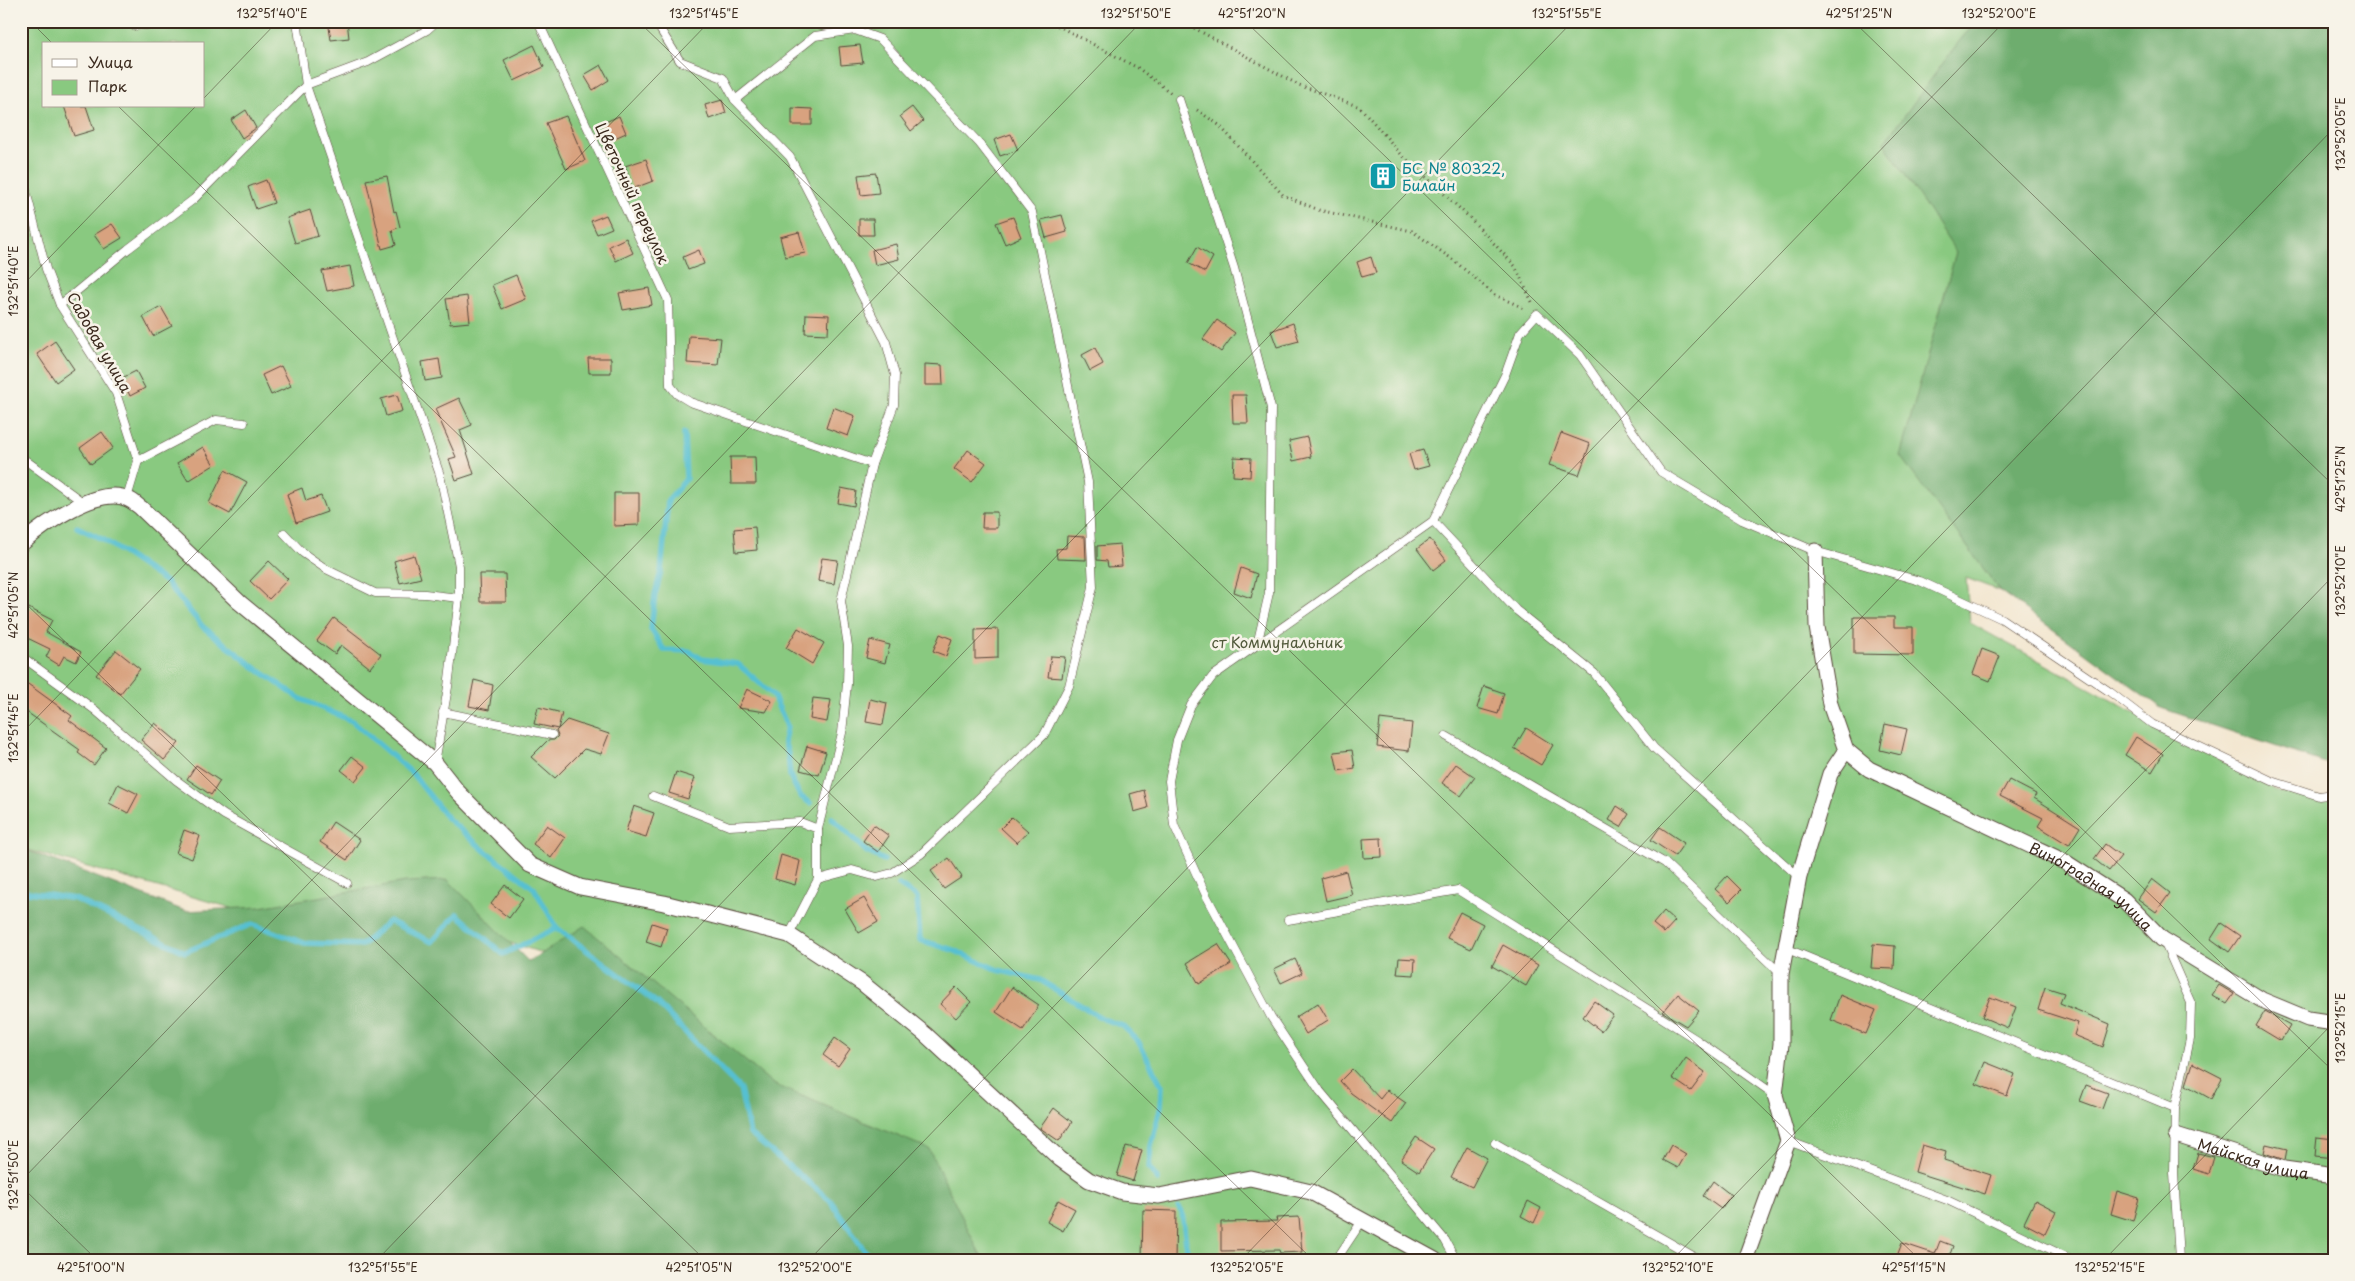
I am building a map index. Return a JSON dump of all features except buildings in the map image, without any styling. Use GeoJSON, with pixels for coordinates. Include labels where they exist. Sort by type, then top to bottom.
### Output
{"type":"FeatureCollection","features":[{"type":"Feature","properties":{"kind":"street"},"geometry":{"type":"LineString","coordinates":[[21,544],[38,529],[84,503],[109,497],[127,498],[141,508],[239,602],[435,763],[458,792],[530,865],[580,887],[664,903],[789,935],[862,983],[926,1034],[1060,1159],[1089,1180],[1122,1192],[1159,1196],[1250,1178],[1312,1192],[1435,1260]]}},
{"type":"Feature","properties":{"kind":"street"},"geometry":{"type":"LineString","coordinates":[[1745,1260],[1788,1141],[1776,1095],[1781,1044],[1781,974],[1799,877],[1830,774],[1846,750],[1830,704],[1817,627],[1815,551]]}},
{"type":"Feature","properties":{"kind":"street","name":"Виноградная улица"},"geometry":{"type":"LineString","coordinates":[[1846,750],[1869,769],[2065,862],[2124,900],[2162,939],[2262,1000],[2308,1019],[2334,1023]]}},
{"type":"Feature","properties":{"kind":"street","name":"Майская улица"},"geometry":{"type":"LineString","coordinates":[[2176,1135],[2284,1169],[2334,1176]]}},
{"type":"Feature","properties":{"kind":"lane"},"geometry":{"type":"LineString","coordinates":[[127,21],[134,26],[193,21]]}},
{"type":"Feature","properties":{"kind":"lane"},"geometry":{"type":"LineString","coordinates":[[297,21],[306,85],[440,475],[459,566],[459,598],[448,687],[435,763]]}},
{"type":"Feature","properties":{"kind":"lane"},"geometry":{"type":"LineString","coordinates":[[60,305],[128,249],[194,199],[306,85],[368,62],[427,30],[437,21]]}},
{"type":"Feature","properties":{"kind":"lane","name":"Цветочный переулок"},"geometry":{"type":"LineString","coordinates":[[538,21],[668,300],[670,385],[677,394],[690,402],[872,464]]}},
{"type":"Feature","properties":{"kind":"lane"},"geometry":{"type":"LineString","coordinates":[[655,21],[680,62],[723,78],[735,100],[790,157],[886,342],[895,375],[894,404],[872,464],[841,601],[848,646],[847,684],[842,733],[818,829],[818,878],[789,935]]}},
{"type":"Feature","properties":{"kind":"lane"},"geometry":{"type":"LineString","coordinates":[[735,100],[815,36],[855,30],[880,39],[980,144],[1032,212],[1088,482],[1092,587],[1069,686],[1044,735],[921,854],[892,873],[877,877],[852,870],[818,878]]}},
{"type":"Feature","properties":{"kind":"lane"},"geometry":{"type":"LineString","coordinates":[[1180,98],[1234,268],[1271,408],[1269,593],[1257,645]]}},
{"type":"Feature","properties":{"kind":"lane","name":"Садовая улица"},"geometry":{"type":"LineString","coordinates":[[21,171],[46,269],[60,305],[116,393],[138,461]]}},
{"type":"Feature","properties":{"kind":"lane"},"geometry":{"type":"LineString","coordinates":[[1456,1260],[1445,1240],[1320,1091],[1271,1017],[1205,893],[1174,824],[1169,781],[1177,740],[1191,705],[1212,676],[1433,521],[1505,375],[1520,333],[1537,314],[1580,355],[1662,472],[1742,520],[1815,551],[1920,581],[2002,619],[2110,692],[2152,724],[2272,781],[2319,796],[2334,794]]}},
{"type":"Feature","properties":{"kind":"lane"},"geometry":{"type":"LineString","coordinates":[[127,498],[138,461],[216,420],[244,423]]}},
{"type":"Feature","properties":{"kind":"lane"},"geometry":{"type":"LineString","coordinates":[[21,457],[84,503]]}},
{"type":"Feature","properties":{"kind":"lane"},"geometry":{"type":"LineString","coordinates":[[1433,521],[1516,610],[1594,673],[1654,748],[1799,877]]}},
{"type":"Feature","properties":{"kind":"lane"},"geometry":{"type":"LineString","coordinates":[[284,533],[303,553],[326,569],[375,593],[424,594],[459,598]]}},
{"type":"Feature","properties":{"kind":"lane"},"geometry":{"type":"LineString","coordinates":[[21,656],[95,710],[176,780],[224,815],[347,883]]}},
{"type":"Feature","properties":{"kind":"lane"},"geometry":{"type":"LineString","coordinates":[[443,712],[552,735]]}},
{"type":"Feature","properties":{"kind":"lane"},"geometry":{"type":"LineString","coordinates":[[1446,736],[1665,863],[1781,974]]}},
{"type":"Feature","properties":{"kind":"lane"},"geometry":{"type":"LineString","coordinates":[[653,796],[729,826],[800,822],[818,829]]}},
{"type":"Feature","properties":{"kind":"lane"},"geometry":{"type":"LineString","coordinates":[[1288,920],[1458,890],[1697,1040],[1776,1095]]}},
{"type":"Feature","properties":{"kind":"lane"},"geometry":{"type":"LineString","coordinates":[[2162,939],[2191,1003],[2190,1039],[2175,1108],[2174,1173],[2179,1260]]}},
{"type":"Feature","properties":{"kind":"lane"},"geometry":{"type":"LineString","coordinates":[[1785,948],[2175,1108]]}},
{"type":"Feature","properties":{"kind":"lane"},"geometry":{"type":"LineString","coordinates":[[1788,1141],[1947,1200],[2073,1260]]}},
{"type":"Feature","properties":{"kind":"lane"},"geometry":{"type":"LineString","coordinates":[[1496,1143],[1700,1260]]}},
{"type":"Feature","properties":{"kind":"lane"},"geometry":{"type":"LineString","coordinates":[[1336,1260],[1362,1221]]}},
{"type":"Feature","properties":{"kind":"path"},"geometry":{"type":"LineString","coordinates":[[1049,21],[1138,68],[1219,125],[1283,195],[1319,210],[1412,231],[1452,259],[1495,295],[1537,314]]}},
{"type":"Feature","properties":{"kind":"path"},"geometry":{"type":"LineString","coordinates":[[1182,21],[1299,85],[1360,107],[1401,154],[1469,217],[1515,266],[1537,314]]}},
{"type":"Feature","properties":{"kind":"green space","name":"ст Коммунальник"},"geometry":{"type":"Polygon","coordinates":[[[21,21],[2022,21],[1941,307],[1962,539],[2000,591],[1966,578],[1970,623],[2281,793],[2334,799],[2334,1260],[965,1260],[654,988],[447,923],[330,936],[21,848],[21,21]]]}},
{"type":"Feature","properties":{"kind":"green space"},"geometry":{"type":"Polygon","coordinates":[[[1977,21],[2334,21],[2334,766],[2161,708],[2000,591],[1900,456],[1956,252],[1884,143],[1960,40],[1977,21]]]}},
{"type":"Feature","properties":{"kind":"green space"},"geometry":{"type":"Polygon","coordinates":[[[21,848],[185,911],[260,907],[405,882],[448,880],[529,962],[584,926],[773,1084],[929,1149],[983,1260],[21,1260],[21,848]]]}},
{"type":"Feature","properties":{"kind":"waterway"},"geometry":{"type":"LineString","coordinates":[[684,433],[686,479],[668,500],[661,571],[655,595],[651,629],[664,650],[689,651],[702,659],[738,664],[773,695],[787,726],[784,741],[788,754],[790,776],[800,796],[810,803]]}},
{"type":"Feature","properties":{"kind":"waterway"},"geometry":{"type":"LineString","coordinates":[[21,493],[26,496]]}},
{"type":"Feature","properties":{"kind":"waterway"},"geometry":{"type":"LineString","coordinates":[[77,527],[104,540],[166,582],[203,627],[257,669],[299,698],[352,721],[412,773],[447,818],[484,850],[534,888],[557,928]]}},
{"type":"Feature","properties":{"kind":"waterway"},"geometry":{"type":"LineString","coordinates":[[832,818],[867,852],[884,860]]}},
{"type":"Feature","properties":{"kind":"waterway"},"geometry":{"type":"LineString","coordinates":[[899,885],[917,897],[920,940],[953,950],[998,970],[1040,980],[1103,1019],[1123,1026],[1138,1041],[1162,1086],[1161,1106],[1151,1146],[1149,1168],[1158,1180]]}},
{"type":"Feature","properties":{"kind":"waterway"},"geometry":{"type":"LineString","coordinates":[[21,891],[75,899],[185,952],[252,924],[304,943],[362,945],[389,921],[432,942],[457,914],[503,954],[557,928],[657,1003],[740,1089],[750,1134],[830,1200],[869,1257],[875,1260]]}},
{"type":"Feature","properties":{"kind":"waterway"},"geometry":{"type":"LineString","coordinates":[[1179,1208],[1182,1212],[1187,1251],[1186,1260]]}},
{"type":"Feature","properties":{"kind":"place","name":"БС № 80322, Билайн"},"geometry":{"type":"Point","coordinates":[1383,176]}}]}
